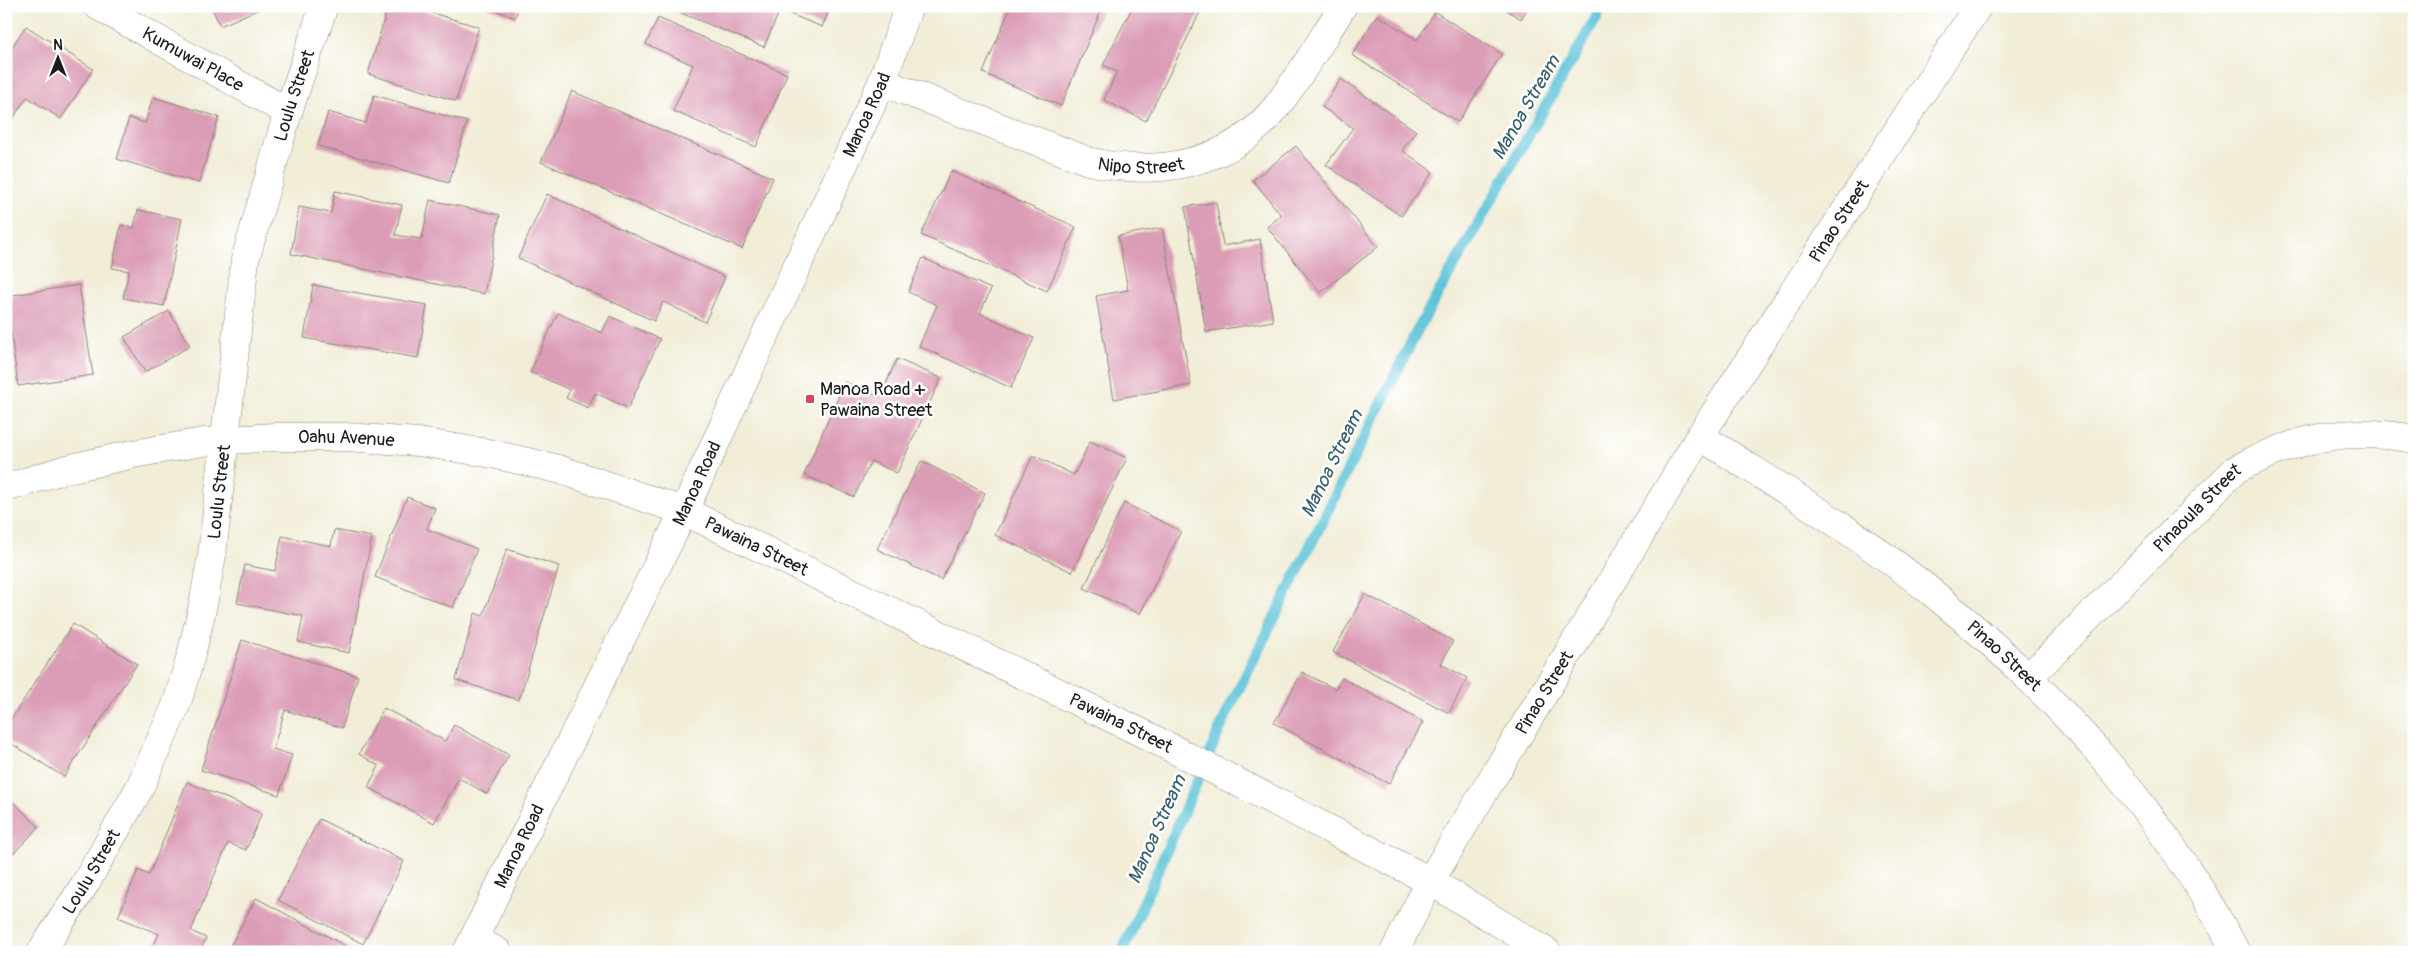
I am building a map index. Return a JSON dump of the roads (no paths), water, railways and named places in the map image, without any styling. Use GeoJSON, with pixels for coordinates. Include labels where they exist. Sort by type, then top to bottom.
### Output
{"type":"FeatureCollection","features":[{"type":"Feature","properties":{"kind":"street","name":"Kumuwai Place"},"geometry":{"type":"LineString","coordinates":[[98,6],[288,112]]}},
{"type":"Feature","properties":{"kind":"street","name":"Loulu Street"},"geometry":{"type":"LineString","coordinates":[[41,952],[85,884],[126,813],[156,755],[177,703],[203,605],[226,441],[244,260],[288,112],[324,6]]}},
{"type":"Feature","properties":{"kind":"street","name":"Manoa Road"},"geometry":{"type":"LineString","coordinates":[[471,945],[684,511],[882,82],[909,6]]}},
{"type":"Feature","properties":{"kind":"street","name":"Nipo Street"},"geometry":{"type":"LineString","coordinates":[[882,82],[1088,161],[1129,169],[1162,168],[1188,163],[1212,155],[1234,144],[1273,112],[1343,6]]}},
{"type":"Feature","properties":{"kind":"street","name":"Pinao Street"},"geometry":{"type":"LineString","coordinates":[[1394,952],[1430,881],[1700,436],[1978,6]]}},
{"type":"Feature","properties":{"kind":"street","name":"Pinaoula Street"},"geometry":{"type":"LineString","coordinates":[[2028,678],[2235,470],[2293,443],[2325,436],[2365,433],[2389,434],[2414,439]]}},
{"type":"Feature","properties":{"kind":"street","name":"Pinao Street"},"geometry":{"type":"LineString","coordinates":[[1700,436],[1881,554],[1935,594],[2028,678],[2100,754],[2147,814],[2191,876],[2236,952]]}},
{"type":"Feature","properties":{"kind":"street","name":"Oahu Avenue"},"geometry":{"type":"LineString","coordinates":[[6,488],[63,470],[124,456],[226,441],[275,437],[346,437],[418,442],[558,469],[684,511]]}},
{"type":"Feature","properties":{"kind":"street","name":"Pawaina Street"},"geometry":{"type":"LineString","coordinates":[[684,511],[1140,732],[1430,881],[1547,952]]}},
{"type":"Feature","properties":{"kind":"street"},"geometry":{"type":"LineString","coordinates":[[471,945],[498,952]]}},
{"type":"Feature","properties":{"kind":"waterway","name":"Manoa Stream"},"geometry":{"type":"LineString","coordinates":[[1122,952],[1228,711],[1418,329],[1603,6]]}},
{"type":"Feature","properties":{"kind":"place","name":"Manoa Road + Pawaina Street"},"geometry":{"type":"Point","coordinates":[810,399]}}]}
